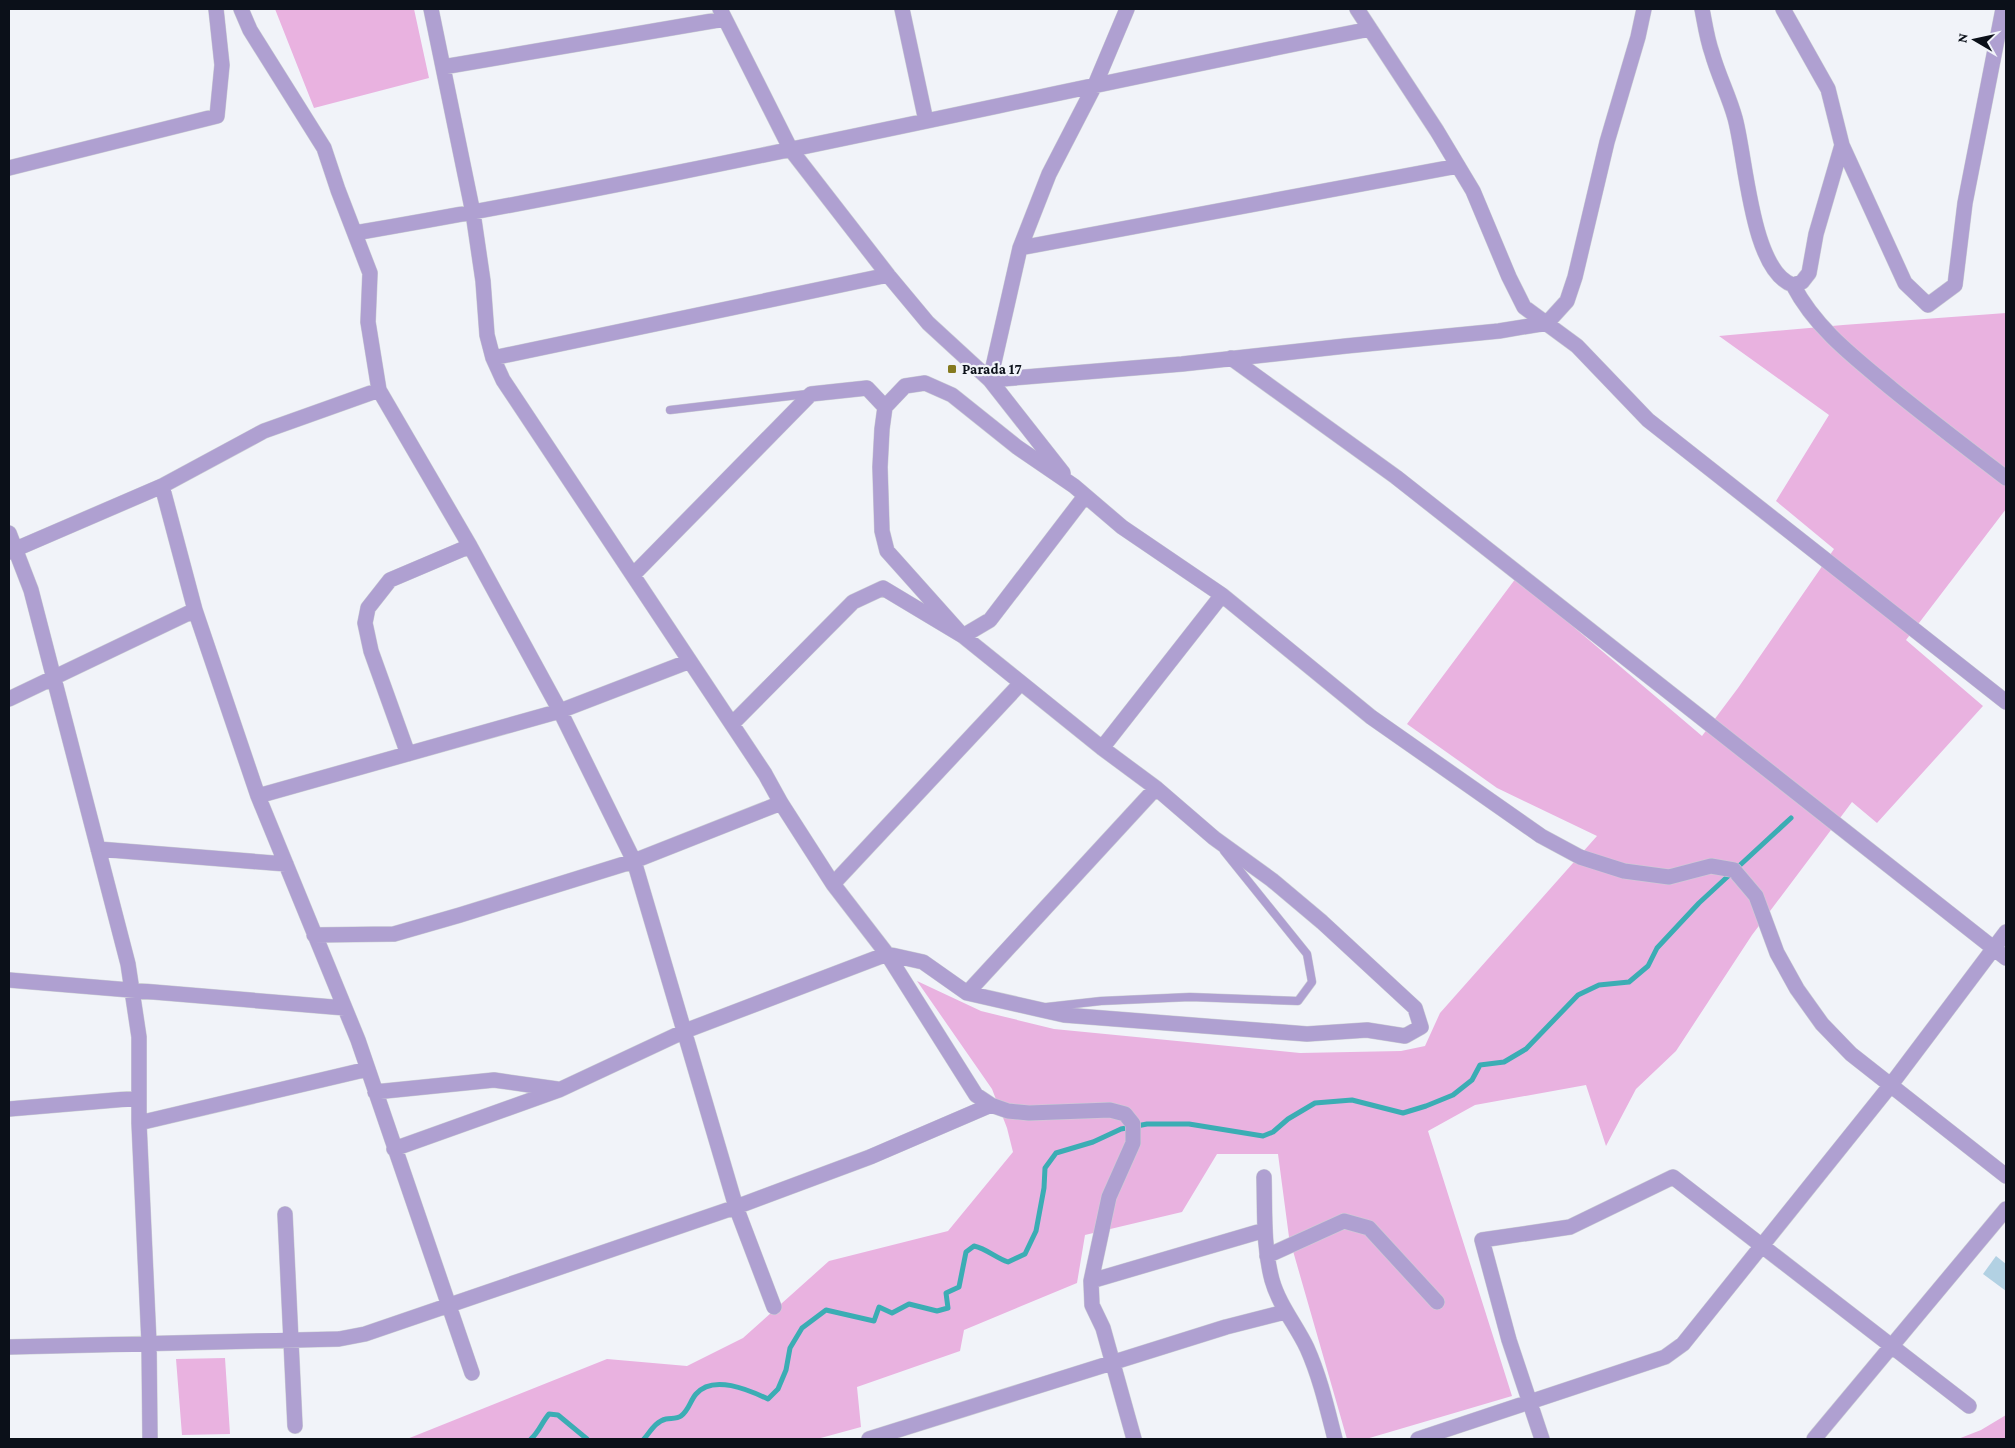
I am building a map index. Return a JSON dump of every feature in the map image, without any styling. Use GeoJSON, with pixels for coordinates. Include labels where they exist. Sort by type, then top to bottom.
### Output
{"type":"FeatureCollection","features":[{"type":"Feature","properties":{"kind":"street"},"geometry":{"type":"LineString","coordinates":[[9,168],[217,116],[222,65],[216,9]]}},
{"type":"Feature","properties":{"kind":"street"},"geometry":{"type":"LineString","coordinates":[[241,9],[250,30],[324,148],[370,273],[368,322],[379,390],[470,546],[560,711],[634,861],[736,1208],[774,1307]]}},
{"type":"Feature","properties":{"kind":"street"},"geometry":{"type":"LineString","coordinates":[[431,9],[473,213],[483,281],[487,336],[493,358],[504,380],[765,774],[781,803],[833,884],[887,954],[976,1095],[990,1105],[1008,1111],[1028,1113],[1110,1110],[1125,1114],[1133,1124],[1133,1143],[1109,1197],[1091,1281],[1092,1305],[1103,1328],[1134,1439]]}},
{"type":"Feature","properties":{"kind":"street"},"geometry":{"type":"LineString","coordinates":[[902,9],[926,121]]}},
{"type":"Feature","properties":{"kind":"street"},"geometry":{"type":"LineString","coordinates":[[990,380],[1020,248],[1049,174],[1095,85],[1127,9]]}},
{"type":"Feature","properties":{"kind":"street"},"geometry":{"type":"LineString","coordinates":[[1356,9],[1438,132],[1473,191],[1509,277],[1524,307],[1577,346],[1648,420],[2006,702]]}},
{"type":"Feature","properties":{"kind":"street"},"geometry":{"type":"LineString","coordinates":[[990,380],[1499,331],[1547,323],[1567,301],[1575,276],[1607,142],[1638,37],[1644,9]]}},
{"type":"Feature","properties":{"kind":"street"},"geometry":{"type":"LineString","coordinates":[[1702,9],[1712,53],[1735,117],[1752,210],[1759,237],[1776,271],[1784,282],[1793,286],[1812,316],[1830,336],[1944,432],[2006,478]]}},
{"type":"Feature","properties":{"kind":"street"},"geometry":{"type":"LineString","coordinates":[[1783,9],[1828,89],[1842,145],[1904,283],[1928,305],[1954,285],[1965,203],[2003,9]]}},
{"type":"Feature","properties":{"kind":"street"},"geometry":{"type":"LineString","coordinates":[[443,67],[722,14],[791,150],[888,275],[928,323],[990,380],[1079,491]]}},
{"type":"Feature","properties":{"kind":"street"},"geometry":{"type":"LineString","coordinates":[[355,233],[473,213],[791,150],[1370,29]]}},
{"type":"Feature","properties":{"kind":"street"},"geometry":{"type":"LineString","coordinates":[[1793,286],[1802,282],[1809,273],[1816,234],[1842,145]]}},
{"type":"Feature","properties":{"kind":"street"},"geometry":{"type":"LineString","coordinates":[[1020,248],[1458,166]]}},
{"type":"Feature","properties":{"kind":"street"},"geometry":{"type":"LineString","coordinates":[[493,358],[888,275]]}},
{"type":"Feature","properties":{"kind":"street"},"geometry":{"type":"LineString","coordinates":[[1231,358],[1396,477],[2006,958]]}},
{"type":"Feature","properties":{"kind":"street"},"geometry":{"type":"LineString","coordinates":[[963,636],[887,550],[882,531],[880,467],[885,407],[905,386],[925,383],[952,395],[1017,447],[1079,491],[1122,527],[1222,595],[1371,718],[1541,836],[1580,857],[1624,871],[1669,877],[1711,866],[1734,870],[1756,896],[1777,953],[1797,989],[1822,1024],[1851,1054],[2006,1176]]}},
{"type":"Feature","properties":{"kind":"street"},"geometry":{"type":"LineString","coordinates":[[633,575],[811,394],[867,388],[885,407]]}},
{"type":"Feature","properties":{"kind":"street"},"geometry":{"type":"LineString","coordinates":[[11,551],[162,486],[264,431],[379,390]]}},
{"type":"Feature","properties":{"kind":"street"},"geometry":{"type":"LineString","coordinates":[[162,486],[194,610],[258,796],[368,1069],[472,1373]]}},
{"type":"Feature","properties":{"kind":"street"},"geometry":{"type":"LineString","coordinates":[[963,636],[990,620],[1079,491]]}},
{"type":"Feature","properties":{"kind":"street"},"geometry":{"type":"LineString","coordinates":[[9,533],[11,551],[30,590],[54,678],[128,964],[133,991],[139,1037],[139,1123],[149,1343],[150,1439]]}},
{"type":"Feature","properties":{"kind":"street"},"geometry":{"type":"LineString","coordinates":[[408,754],[371,652],[365,623],[368,608],[390,580],[470,546]]}},
{"type":"Feature","properties":{"kind":"street"},"geometry":{"type":"LineString","coordinates":[[394,1149],[559,1090],[685,1031],[887,954],[923,962],[967,993],[1064,1015],[1307,1034],[1367,1030],[1405,1036],[1421,1028],[1415,1008],[1329,929],[1272,880],[1214,838],[1156,788],[1102,748],[963,636],[884,588],[853,602],[732,724]]}},
{"type":"Feature","properties":{"kind":"street"},"geometry":{"type":"LineString","coordinates":[[1102,748],[1222,595]]}},
{"type":"Feature","properties":{"kind":"street"},"geometry":{"type":"LineString","coordinates":[[9,699],[194,610]]}},
{"type":"Feature","properties":{"kind":"street"},"geometry":{"type":"LineString","coordinates":[[258,796],[560,711],[690,661]]}},
{"type":"Feature","properties":{"kind":"street"},"geometry":{"type":"LineString","coordinates":[[833,884],[1021,683]]}},
{"type":"Feature","properties":{"kind":"street"},"geometry":{"type":"LineString","coordinates":[[967,993],[1156,788]]}},
{"type":"Feature","properties":{"kind":"street"},"geometry":{"type":"LineString","coordinates":[[314,935],[394,934],[469,913],[634,861],[781,803]]}},
{"type":"Feature","properties":{"kind":"street"},"geometry":{"type":"LineString","coordinates":[[98,849],[286,864]]}},
{"type":"Feature","properties":{"kind":"street"},"geometry":{"type":"LineString","coordinates":[[1418,1439],[1665,1357],[1683,1344],[1890,1086],[2006,932]]}},
{"type":"Feature","properties":{"kind":"street"},"geometry":{"type":"LineString","coordinates":[[9,980],[345,1008]]}},
{"type":"Feature","properties":{"kind":"street"},"geometry":{"type":"LineString","coordinates":[[139,1123],[368,1069]]}},
{"type":"Feature","properties":{"kind":"street"},"geometry":{"type":"LineString","coordinates":[[375,1092],[494,1080],[559,1090]]}},
{"type":"Feature","properties":{"kind":"street"},"geometry":{"type":"LineString","coordinates":[[9,1109],[139,1098]]}},
{"type":"Feature","properties":{"kind":"street"},"geometry":{"type":"LineString","coordinates":[[9,1347],[339,1339],[365,1334],[736,1208],[870,1157],[990,1105]]}},
{"type":"Feature","properties":{"kind":"street"},"geometry":{"type":"LineString","coordinates":[[1264,1177],[1267,1256],[1273,1282],[1285,1312],[1305,1345],[1316,1368],[1335,1439]]}},
{"type":"Feature","properties":{"kind":"street"},"geometry":{"type":"LineString","coordinates":[[1542,1439],[1509,1340],[1482,1240],[1570,1227],[1674,1177],[1969,1406]]}},
{"type":"Feature","properties":{"kind":"street"},"geometry":{"type":"LineString","coordinates":[[1814,1439],[2006,1209]]}},
{"type":"Feature","properties":{"kind":"street"},"geometry":{"type":"LineString","coordinates":[[286,1214],[295,1426]]}},
{"type":"Feature","properties":{"kind":"street"},"geometry":{"type":"LineString","coordinates":[[1267,1256],[1344,1221],[1369,1228],[1437,1302]]}},
{"type":"Feature","properties":{"kind":"street"},"geometry":{"type":"LineString","coordinates":[[1091,1281],[1265,1230]]}},
{"type":"Feature","properties":{"kind":"street"},"geometry":{"type":"LineString","coordinates":[[877,1438],[1226,1327],[1285,1312]]}},
{"type":"Feature","properties":{"kind":"lane"},"geometry":{"type":"LineString","coordinates":[[670,410],[811,394]]}},
{"type":"Feature","properties":{"kind":"lane"},"geometry":{"type":"LineString","coordinates":[[1033,1008],[1101,1001],[1190,997],[1298,1001],[1312,982],[1307,954],[1214,838]]}},
{"type":"Feature","properties":{"kind":"shaded area"},"geometry":{"type":"Polygon","coordinates":[[[275,9],[414,9],[429,78],[314,108],[275,9]]]}},
{"type":"Feature","properties":{"kind":"shaded area"},"geometry":{"type":"Polygon","coordinates":[[[2006,313],[2006,509],[1906,640],[1983,706],[1877,823],[1852,802],[1752,935],[1676,1051],[1636,1089],[1606,1146],[1586,1085],[1475,1105],[1428,1131],[1512,1396],[1366,1439],[1347,1439],[1289,1237],[1278,1154],[1217,1154],[1182,1212],[1085,1235],[1077,1283],[964,1330],[960,1351],[857,1387],[861,1427],[817,1439],[407,1439],[607,1359],[687,1366],[743,1338],[829,1261],[948,1231],[1013,1152],[1007,1128],[992,1089],[917,981],[981,1011],[1054,1029],[1300,1053],[1401,1051],[1425,1046],[1440,1013],[1597,836],[1497,788],[1407,724],[1516,578],[1702,736],[1738,688],[1834,549],[1776,501],[1829,415],[1719,336],[2006,313]]]}},
{"type":"Feature","properties":{"kind":"shaded area"},"geometry":{"type":"Polygon","coordinates":[[[225,1358],[230,1434],[182,1435],[176,1359],[225,1358]]]}},
{"type":"Feature","properties":{"kind":"shaded area"},"geometry":{"type":"Polygon","coordinates":[[[2006,1415],[2006,1439],[1958,1439],[1981,1430],[2006,1415]]]}},
{"type":"Feature","properties":{"kind":"building"},"geometry":{"type":"Polygon","coordinates":[[[1996,1256],[2006,1264],[2006,1291],[1983,1274],[1996,1256]]]}},
{"type":"Feature","properties":{"kind":"waterway"},"geometry":{"type":"LineString","coordinates":[[644,1439],[662,1420],[681,1416],[696,1394],[703,1388],[712,1385],[721,1384],[741,1388],[768,1399],[778,1389],[786,1370],[790,1348],[802,1328],[826,1310],[874,1321],[879,1307],[892,1313],[909,1304],[937,1311],[948,1308],[946,1293],[959,1287],[966,1252],[974,1246],[1008,1262],[1025,1254],[1036,1231],[1044,1188],[1045,1168],[1056,1153],[1093,1142],[1121,1129],[1147,1124],[1189,1124],[1263,1136],[1273,1132],[1288,1119],[1315,1103],[1352,1100],[1403,1113],[1453,1095],[1472,1080],[1480,1065],[1504,1062],[1526,1049],[1578,995],[1599,985],[1629,982],[1648,966],[1657,948],[1699,903],[1791,818]]}},
{"type":"Feature","properties":{"kind":"waterway"},"geometry":{"type":"LineString","coordinates":[[531,1439],[549,1414],[558,1415],[587,1439]]}},
{"type":"Feature","properties":{"kind":"place","name":"Parada 17"},"geometry":{"type":"Point","coordinates":[952,369]}}]}
